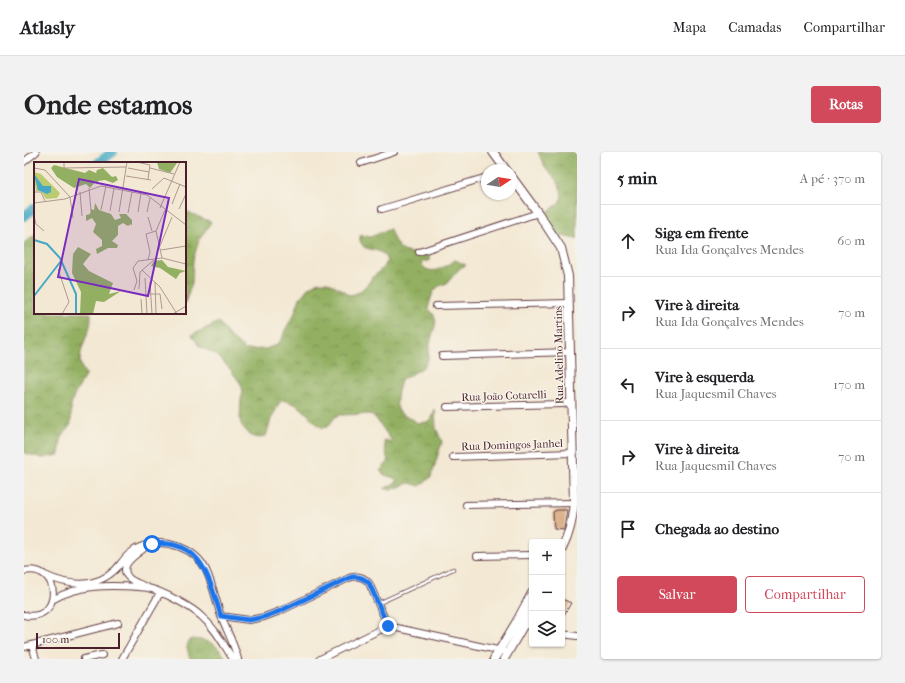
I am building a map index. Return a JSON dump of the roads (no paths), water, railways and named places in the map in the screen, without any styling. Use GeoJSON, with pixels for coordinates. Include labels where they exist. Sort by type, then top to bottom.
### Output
{"type":"FeatureCollection","features":[{"type":"Feature","properties":{"kind":"street"},"geometry":{"type":"LineString","coordinates":[[24,162],[36,152]]}},
{"type":"Feature","properties":{"kind":"street"},"geometry":{"type":"LineString","coordinates":[[361,163],[394,152]]}},
{"type":"Feature","properties":{"kind":"street"},"geometry":{"type":"LineString","coordinates":[[493,152],[502,164]]}},
{"type":"Feature","properties":{"kind":"street"},"geometry":{"type":"LineString","coordinates":[[382,209],[481,178]]}},
{"type":"Feature","properties":{"kind":"street","name":"Rua Adelino Martins"},"geometry":{"type":"LineString","coordinates":[[517,184],[561,248],[568,276],[574,402],[572,452],[574,503],[572,521],[565,542]]}},
{"type":"Feature","properties":{"kind":"street"},"geometry":{"type":"LineString","coordinates":[[419,252],[538,213]]}},
{"type":"Feature","properties":{"kind":"street"},"geometry":{"type":"LineString","coordinates":[[436,306],[569,303]]}},
{"type":"Feature","properties":{"kind":"street"},"geometry":{"type":"LineString","coordinates":[[442,356],[571,352]]}},
{"type":"Feature","properties":{"kind":"street","name":"Rua João Cotarelli"},"geometry":{"type":"LineString","coordinates":[[447,407],[562,404],[574,402]]}},
{"type":"Feature","properties":{"kind":"street","name":"Rua João Cotarelli"},"geometry":{"type":"LineString","coordinates":[[562,404],[574,412]]}},
{"type":"Feature","properties":{"kind":"street","name":"Rua Domingos Janhel"},"geometry":{"type":"LineString","coordinates":[[453,457],[572,452]]}},
{"type":"Feature","properties":{"kind":"street"},"geometry":{"type":"LineString","coordinates":[[466,506],[574,503]]}},
{"type":"Feature","properties":{"kind":"street"},"geometry":{"type":"LineString","coordinates":[[24,571],[37,571],[57,580],[84,584],[96,582],[106,578],[129,554],[139,547],[148,544],[165,543],[177,546],[198,559],[205,569],[238,659]]}},
{"type":"Feature","properties":{"kind":"street"},"geometry":{"type":"LineString","coordinates":[[148,544],[128,561],[125,570],[129,578],[180,602],[201,616],[216,632],[233,659]]}},
{"type":"Feature","properties":{"kind":"street"},"geometry":{"type":"LineString","coordinates":[[477,556],[529,555]]}},
{"type":"Feature","properties":{"kind":"street"},"geometry":{"type":"LineString","coordinates":[[24,615],[32,616],[41,614],[48,608],[52,600],[52,586],[45,575]]}},
{"type":"Feature","properties":{"kind":"street"},"geometry":{"type":"LineString","coordinates":[[221,616],[249,620],[264,617],[355,576],[364,578],[369,583],[388,626]]}},
{"type":"Feature","properties":{"kind":"street"},"geometry":{"type":"LineString","coordinates":[[52,600],[70,591],[107,585],[148,588]]}},
{"type":"Feature","properties":{"kind":"street"},"geometry":{"type":"LineString","coordinates":[[122,659],[160,593]]}},
{"type":"Feature","properties":{"kind":"street"},"geometry":{"type":"LineString","coordinates":[[494,659],[499,650],[524,624],[529,605]]}},
{"type":"Feature","properties":{"kind":"street"},"geometry":{"type":"LineString","coordinates":[[320,659],[388,626],[499,650],[506,656],[531,611]]}},
{"type":"Feature","properties":{"kind":"street"},"geometry":{"type":"LineString","coordinates":[[24,647],[118,622]]}},
{"type":"Feature","properties":{"kind":"street"},"geometry":{"type":"LineString","coordinates":[[565,634],[577,636]]}},
{"type":"Feature","properties":{"kind":"street"},"geometry":{"type":"LineString","coordinates":[[32,645],[36,659]]}},
{"type":"Feature","properties":{"kind":"street"},"geometry":{"type":"LineString","coordinates":[[84,659],[102,655]]}},
{"type":"Feature","properties":{"kind":"lane"},"geometry":{"type":"LineString","coordinates":[[379,603],[453,569]]}},
{"type":"Feature","properties":{"kind":"waterway"},"geometry":{"type":"LineString","coordinates":[[99,162],[113,152]]}},
{"type":"Feature","properties":{"kind":"waterway"},"geometry":{"type":"LineString","coordinates":[[24,216],[34,209]]}}]}
